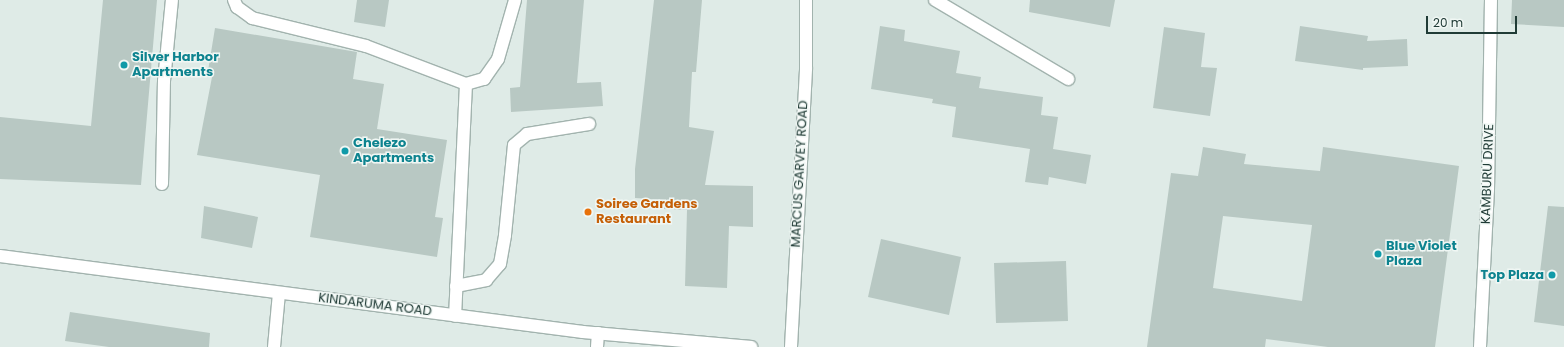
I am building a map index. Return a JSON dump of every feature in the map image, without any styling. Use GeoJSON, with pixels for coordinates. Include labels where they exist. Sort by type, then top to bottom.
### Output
{"type":"FeatureCollection","features":[{"type":"Feature","properties":{"kind":"street"},"geometry":{"type":"LineString","coordinates":[[162,184],[164,81],[172,0]]}},
{"type":"Feature","properties":{"kind":"street"},"geometry":{"type":"LineString","coordinates":[[234,0],[237,7],[252,18],[366,46],[466,84],[484,79],[498,60],[515,0]]}},
{"type":"Feature","properties":{"kind":"street","name":"MARCUS GARVEY ROAD"},"geometry":{"type":"LineString","coordinates":[[791,347],[806,68],[806,0]]}},
{"type":"Feature","properties":{"kind":"street"},"geometry":{"type":"LineString","coordinates":[[935,0],[1068,79]]}},
{"type":"Feature","properties":{"kind":"street","name":"KAMBURU DRIVE"},"geometry":{"type":"LineString","coordinates":[[1480,347],[1488,190],[1491,0]]}},
{"type":"Feature","properties":{"kind":"street"},"geometry":{"type":"LineString","coordinates":[[455,316],[466,84]]}},
{"type":"Feature","properties":{"kind":"street"},"geometry":{"type":"LineString","coordinates":[[456,286],[486,280],[500,264],[505,235],[514,145],[527,134],[589,124]]}},
{"type":"Feature","properties":{"kind":"street","name":"KINDARUMA ROAD"},"geometry":{"type":"LineString","coordinates":[[0,256],[455,316],[598,333],[743,347]]}},
{"type":"Feature","properties":{"kind":"street"},"geometry":{"type":"LineString","coordinates":[[274,347],[279,293]]}},
{"type":"Feature","properties":{"kind":"street"},"geometry":{"type":"LineString","coordinates":[[596,347],[598,333]]}},
{"type":"Feature","properties":{"kind":"building","name":"Silver Harbor Apartments"},"geometry":{"type":"Polygon","coordinates":[[[103,0],[157,0],[141,185],[0,179],[0,117],[91,126],[103,0]]]}},
{"type":"Feature","properties":{"kind":"building"},"geometry":{"type":"Polygon","coordinates":[[[357,0],[389,0],[385,27],[354,22],[357,0]]]}},
{"type":"Feature","properties":{"kind":"building"},"geometry":{"type":"Polygon","coordinates":[[[527,0],[584,0],[577,83],[601,82],[603,106],[511,112],[510,88],[520,87],[527,0]]]}},
{"type":"Feature","properties":{"kind":"building"},"geometry":{"type":"Polygon","coordinates":[[[654,0],[702,0],[696,72],[692,72],[689,127],[714,131],[705,185],[753,186],[753,227],[729,226],[727,288],[685,286],[687,210],[664,209],[665,200],[635,198],[635,169],[654,0]]]}},
{"type":"Feature","properties":{"kind":"building"},"geometry":{"type":"Polygon","coordinates":[[[1030,0],[1115,0],[1110,27],[1029,12],[1030,0]]]}},
{"type":"Feature","properties":{"kind":"building"},"geometry":{"type":"Polygon","coordinates":[[[1512,0],[1564,0],[1564,27],[1511,24],[1512,0]]]}},
{"type":"Feature","properties":{"kind":"building"},"geometry":{"type":"Polygon","coordinates":[[[880,26],[905,30],[904,41],[960,51],[956,73],[981,77],[979,88],[1043,97],[1041,115],[1058,117],[1053,149],[1091,155],[1086,184],[1049,177],[1048,185],[1025,182],[1030,149],[952,137],[956,107],[932,103],[933,99],[871,89],[880,26]]]}},
{"type":"Feature","properties":{"kind":"building"},"geometry":{"type":"Polygon","coordinates":[[[1300,26],[1368,36],[1367,41],[1407,39],[1408,66],[1363,68],[1363,70],[1295,61],[1300,26]]]}},
{"type":"Feature","properties":{"kind":"building"},"geometry":{"type":"Polygon","coordinates":[[[1164,27],[1205,33],[1201,67],[1217,68],[1210,116],[1153,108],[1164,27]]]}},
{"type":"Feature","properties":{"kind":"building","name":"Chelezo Apartments"},"geometry":{"type":"Polygon","coordinates":[[[215,28],[357,52],[353,79],[384,84],[377,129],[447,140],[435,217],[443,218],[437,257],[310,237],[320,175],[197,155],[212,77],[207,77],[215,28]]]}},
{"type":"Feature","properties":{"kind":"building"},"geometry":{"type":"Polygon","coordinates":[[[1203,147],[1246,154],[1244,164],[1320,171],[1323,147],[1459,166],[1435,347],[1328,347],[1266,339],[1265,347],[1147,347],[1171,173],[1198,176],[1203,147]],[[1223,216],[1213,288],[1302,301],[1312,225],[1223,216]]]}},
{"type":"Feature","properties":{"kind":"building"},"geometry":{"type":"Polygon","coordinates":[[[204,206],[258,217],[252,248],[201,238],[204,206]]]}},
{"type":"Feature","properties":{"kind":"building","name":"Top Plaza"},"geometry":{"type":"Polygon","coordinates":[[[1548,206],[1564,207],[1564,326],[1534,322],[1548,206]]]}},
{"type":"Feature","properties":{"kind":"building"},"geometry":{"type":"Polygon","coordinates":[[[881,239],[961,257],[949,315],[868,297],[881,239]]]}},
{"type":"Feature","properties":{"kind":"building"},"geometry":{"type":"Polygon","coordinates":[[[1066,261],[1068,321],[996,323],[994,263],[1066,261]]]}},
{"type":"Feature","properties":{"kind":"building"},"geometry":{"type":"Polygon","coordinates":[[[70,312],[210,333],[209,347],[109,347],[65,341],[70,312]]]}},
{"type":"Feature","properties":{"kind":"place","name":"Silver Harbor Apartments"},"geometry":{"type":"Point","coordinates":[124,65]}},
{"type":"Feature","properties":{"kind":"place","name":"Chelezo Apartments"},"geometry":{"type":"Point","coordinates":[345,151]}},
{"type":"Feature","properties":{"kind":"place","name":"Soiree Gardens Restaurant"},"geometry":{"type":"Point","coordinates":[588,212]}},
{"type":"Feature","properties":{"kind":"place","name":"Blue Violet Plaza"},"geometry":{"type":"Point","coordinates":[1378,254]}},
{"type":"Feature","properties":{"kind":"place","name":"Top Plaza"},"geometry":{"type":"Point","coordinates":[1552,275]}}]}
